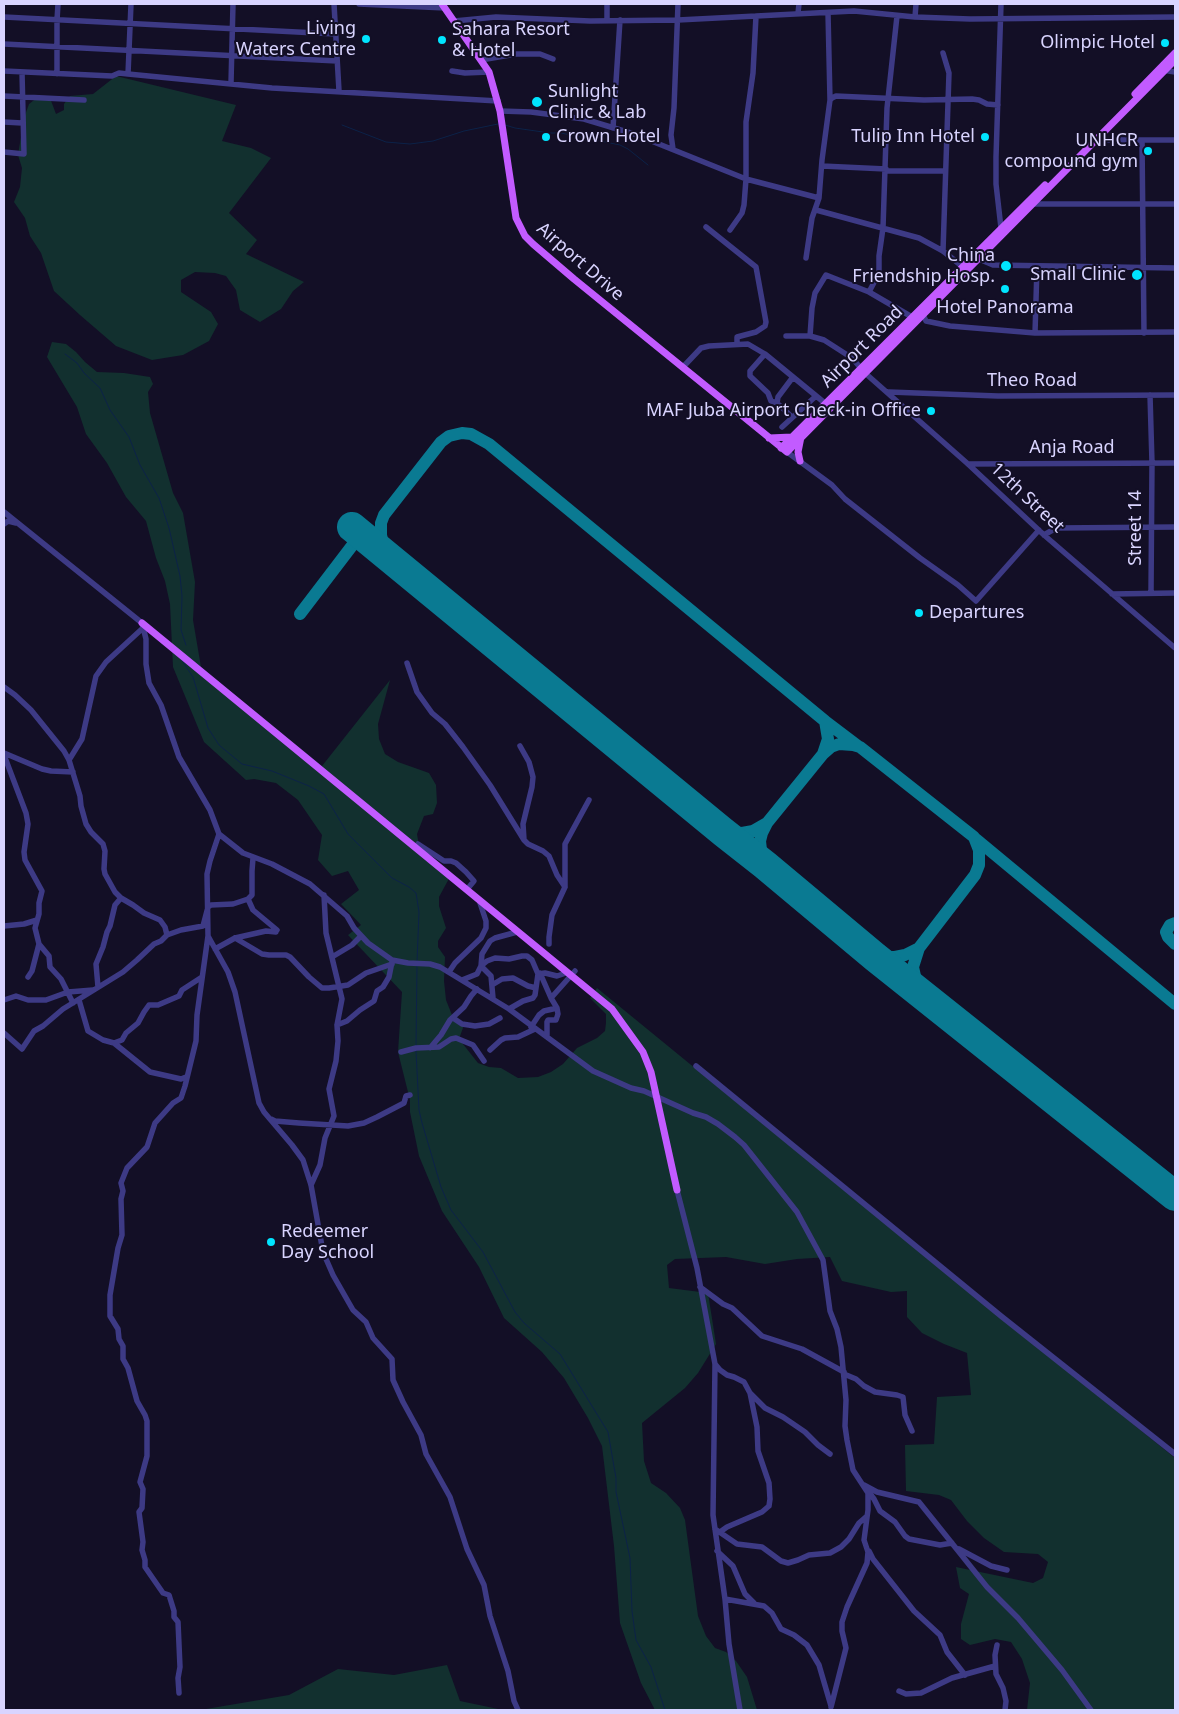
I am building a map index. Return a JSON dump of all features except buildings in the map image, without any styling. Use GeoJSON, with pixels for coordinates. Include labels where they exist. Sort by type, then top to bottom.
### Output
{"type":"FeatureCollection","features":[{"type":"Feature","properties":{"kind":"main road","name":"Airport Drive"},"geometry":{"type":"LineString","coordinates":[[444,6],[489,72],[500,111],[514,209],[518,224],[525,236],[784,450]]}},
{"type":"Feature","properties":{"kind":"main road","name":"Airport Road"},"geometry":{"type":"LineString","coordinates":[[784,450],[801,437],[912,318],[1001,228],[1031,203],[1096,140],[1162,70],[1175,53]]}},
{"type":"Feature","properties":{"kind":"main road","name":"Airport Road"},"geometry":{"type":"LineString","coordinates":[[784,450],[792,437],[922,315],[1162,70],[1175,60]]}},
{"type":"Feature","properties":{"kind":"main road"},"geometry":{"type":"LineString","coordinates":[[769,438],[792,437]]}},
{"type":"Feature","properties":{"kind":"main road"},"geometry":{"type":"LineString","coordinates":[[800,461],[798,452],[801,437]]}},
{"type":"Feature","properties":{"kind":"main road"},"geometry":{"type":"LineString","coordinates":[[143,625],[612,1009],[643,1052],[651,1072],[677,1190]]}},
{"type":"Feature","properties":{"kind":"street"},"geometry":{"type":"LineString","coordinates":[[57,74],[58,4]]}},
{"type":"Feature","properties":{"kind":"street"},"geometry":{"type":"LineString","coordinates":[[128,74],[131,4]]}},
{"type":"Feature","properties":{"kind":"street"},"geometry":{"type":"LineString","coordinates":[[231,83],[233,4]]}},
{"type":"Feature","properties":{"kind":"street"},"geometry":{"type":"LineString","coordinates":[[334,4],[339,91]]}},
{"type":"Feature","properties":{"kind":"street"},"geometry":{"type":"LineString","coordinates":[[359,4],[444,6]]}},
{"type":"Feature","properties":{"kind":"street"},"geometry":{"type":"LineString","coordinates":[[607,4],[607,21]]}},
{"type":"Feature","properties":{"kind":"street"},"geometry":{"type":"LineString","coordinates":[[674,149],[671,135],[678,4]]}},
{"type":"Feature","properties":{"kind":"street"},"geometry":{"type":"LineString","coordinates":[[798,13],[799,4]]}},
{"type":"Feature","properties":{"kind":"street"},"geometry":{"type":"LineString","coordinates":[[915,17],[916,4]]}},
{"type":"Feature","properties":{"kind":"street"},"geometry":{"type":"LineString","coordinates":[[1001,4],[996,184],[1001,228]]}},
{"type":"Feature","properties":{"kind":"street"},"geometry":{"type":"LineString","coordinates":[[454,21],[496,17],[607,21],[678,20],[854,11],[897,16],[970,19],[1175,17]]}},
{"type":"Feature","properties":{"kind":"street"},"geometry":{"type":"LineString","coordinates":[[806,258],[812,218],[819,198],[830,100],[828,13]]}},
{"type":"Feature","properties":{"kind":"street"},"geometry":{"type":"LineString","coordinates":[[4,16],[336,34]]}},
{"type":"Feature","properties":{"kind":"street"},"geometry":{"type":"LineString","coordinates":[[730,230],[743,210],[746,179],[746,122],[753,73],[756,16]]}},
{"type":"Feature","properties":{"kind":"street"},"geometry":{"type":"LineString","coordinates":[[868,292],[878,273],[878,256],[883,228],[888,99],[897,16]]}},
{"type":"Feature","properties":{"kind":"street"},"geometry":{"type":"LineString","coordinates":[[613,128],[620,20]]}},
{"type":"Feature","properties":{"kind":"street"},"geometry":{"type":"LineString","coordinates":[[4,44],[337,61]]}},
{"type":"Feature","properties":{"kind":"street"},"geometry":{"type":"LineString","coordinates":[[943,53],[949,73],[943,251]]}},
{"type":"Feature","properties":{"kind":"street"},"geometry":{"type":"LineString","coordinates":[[481,60],[516,54],[540,54],[554,58]]}},
{"type":"Feature","properties":{"kind":"street"},"geometry":{"type":"LineString","coordinates":[[1162,70],[1175,72]]}},
{"type":"Feature","properties":{"kind":"street"},"geometry":{"type":"LineString","coordinates":[[4,71],[112,76],[128,74],[316,91],[498,102]]}},
{"type":"Feature","properties":{"kind":"street"},"geometry":{"type":"LineString","coordinates":[[452,71],[465,73],[489,72]]}},
{"type":"Feature","properties":{"kind":"street"},"geometry":{"type":"LineString","coordinates":[[4,152],[24,154],[22,72]]}},
{"type":"Feature","properties":{"kind":"street"},"geometry":{"type":"LineString","coordinates":[[4,96],[84,100]]}},
{"type":"Feature","properties":{"kind":"street"},"geometry":{"type":"LineString","coordinates":[[830,100],[834,96],[888,99],[972,99],[989,105],[998,105]]}},
{"type":"Feature","properties":{"kind":"street"},"geometry":{"type":"LineString","coordinates":[[500,111],[531,112],[584,119],[674,149],[746,179],[819,198]]}},
{"type":"Feature","properties":{"kind":"street"},"geometry":{"type":"LineString","coordinates":[[4,122],[22,123]]}},
{"type":"Feature","properties":{"kind":"street"},"geometry":{"type":"LineString","coordinates":[[1096,140],[1175,140]]}},
{"type":"Feature","properties":{"kind":"street"},"geometry":{"type":"LineString","coordinates":[[1142,140],[1144,332]]}},
{"type":"Feature","properties":{"kind":"street"},"geometry":{"type":"LineString","coordinates":[[822,166],[945,171]]}},
{"type":"Feature","properties":{"kind":"street"},"geometry":{"type":"LineString","coordinates":[[1031,203],[1175,204]]}},
{"type":"Feature","properties":{"kind":"street"},"geometry":{"type":"LineString","coordinates":[[816,210],[919,238],[943,251],[963,267]]}},
{"type":"Feature","properties":{"kind":"street"},"geometry":{"type":"LineString","coordinates":[[706,227],[756,267],[766,322],[765,326],[756,332],[737,337],[737,344]]}},
{"type":"Feature","properties":{"kind":"street"},"geometry":{"type":"LineString","coordinates":[[978,259],[993,265],[1175,268]]}},
{"type":"Feature","properties":{"kind":"street"},"geometry":{"type":"LineString","coordinates":[[1035,333],[1037,267]]}},
{"type":"Feature","properties":{"kind":"street"},"geometry":{"type":"LineString","coordinates":[[786,336],[810,336],[815,294],[827,275],[868,292],[912,318]]}},
{"type":"Feature","properties":{"kind":"street"},"geometry":{"type":"LineString","coordinates":[[922,315],[926,321],[950,326],[1035,333],[1175,332]]}},
{"type":"Feature","properties":{"kind":"street","name":"12th Street"},"geometry":{"type":"LineString","coordinates":[[810,336],[824,340],[852,358],[863,371],[889,392],[1041,532],[1175,648]]}},
{"type":"Feature","properties":{"kind":"street"},"geometry":{"type":"LineString","coordinates":[[683,366],[701,348],[748,344],[765,354],[826,404]]}},
{"type":"Feature","properties":{"kind":"street"},"geometry":{"type":"LineString","coordinates":[[765,354],[749,374],[768,392],[771,401],[777,403],[792,417]]}},
{"type":"Feature","properties":{"kind":"street"},"geometry":{"type":"LineString","coordinates":[[777,403],[778,397],[793,377]]}},
{"type":"Feature","properties":{"kind":"street","name":"Theo Road"},"geometry":{"type":"LineString","coordinates":[[889,392],[998,396],[1175,395]]}},
{"type":"Feature","properties":{"kind":"street","name":"Street 14"},"geometry":{"type":"LineString","coordinates":[[1150,395],[1152,463],[1151,594]]}},
{"type":"Feature","properties":{"kind":"street"},"geometry":{"type":"LineString","coordinates":[[782,427],[816,396]]}},
{"type":"Feature","properties":{"kind":"street"},"geometry":{"type":"LineString","coordinates":[[784,450],[832,485],[845,499],[920,558],[958,585],[976,601],[1041,532],[1056,528],[1175,527]]}},
{"type":"Feature","properties":{"kind":"street","name":"Anja Road"},"geometry":{"type":"LineString","coordinates":[[968,464],[1175,462]]}},
{"type":"Feature","properties":{"kind":"street"},"geometry":{"type":"LineString","coordinates":[[4,512],[143,625],[147,644],[146,664],[149,683],[161,705],[179,757],[210,810],[219,834],[243,853],[286,871],[310,884],[348,916],[361,936],[392,962]]}},
{"type":"Feature","properties":{"kind":"street"},"geometry":{"type":"LineString","coordinates":[[4,524],[8,521],[18,523]]}},
{"type":"Feature","properties":{"kind":"street"},"geometry":{"type":"LineString","coordinates":[[1112,594],[1175,593]]}},
{"type":"Feature","properties":{"kind":"street"},"geometry":{"type":"LineString","coordinates":[[69,760],[82,739],[96,676],[106,662],[143,625]]}},
{"type":"Feature","properties":{"kind":"street"},"geometry":{"type":"LineString","coordinates":[[407,663],[417,692],[432,713],[445,724],[463,747],[490,785],[524,840],[548,856],[557,876],[565,887]]}},
{"type":"Feature","properties":{"kind":"street"},"geometry":{"type":"LineString","coordinates":[[4,687],[31,710],[69,760],[86,824],[102,844],[105,851],[105,874],[115,892],[121,898],[153,918],[160,920],[165,927],[167,935]]}},
{"type":"Feature","properties":{"kind":"street"},"geometry":{"type":"LineString","coordinates":[[520,746],[529,762],[533,778],[523,824],[524,840]]}},
{"type":"Feature","properties":{"kind":"street"},"geometry":{"type":"LineString","coordinates":[[4,754],[42,769],[73,772]]}},
{"type":"Feature","properties":{"kind":"street"},"geometry":{"type":"LineString","coordinates":[[4,754],[26,813],[28,824],[24,852],[25,860],[42,891],[35,928],[39,944],[49,956],[50,967],[57,974],[73,1003]]}},
{"type":"Feature","properties":{"kind":"street"},"geometry":{"type":"LineString","coordinates":[[549,944],[552,915],[565,887],[566,844],[589,800]]}},
{"type":"Feature","properties":{"kind":"street"},"geometry":{"type":"LineString","coordinates":[[179,1692],[178,1622],[174,1617],[169,1595],[163,1592],[145,1566],[142,1550],[143,1542],[139,1512],[142,1508],[143,1489],[140,1482],[147,1456],[147,1421],[137,1401],[128,1368],[123,1359],[123,1346],[119,1339],[118,1329],[110,1316],[110,1295],[122,1235],[121,1199],[123,1191],[121,1183],[127,1168],[147,1147],[156,1123],[173,1103],[181,1098],[196,1041],[208,936],[207,874],[219,834]]}},
{"type":"Feature","properties":{"kind":"street"},"geometry":{"type":"LineString","coordinates":[[418,844],[444,861],[451,861],[466,872],[474,882],[469,887]]}},
{"type":"Feature","properties":{"kind":"street"},"geometry":{"type":"LineString","coordinates":[[208,907],[233,904],[248,899],[252,895],[253,858]]}},
{"type":"Feature","properties":{"kind":"street"},"geometry":{"type":"LineString","coordinates":[[312,1185],[320,1165],[322,1149],[329,1131],[329,1125],[334,1116],[329,1089],[336,1061],[337,1025],[342,999],[326,934],[324,895]]}},
{"type":"Feature","properties":{"kind":"street"},"geometry":{"type":"LineString","coordinates":[[95,988],[96,964],[110,926],[114,905],[121,898]]}},
{"type":"Feature","properties":{"kind":"street"},"geometry":{"type":"LineString","coordinates":[[215,949],[235,938],[266,931],[276,931],[253,910],[248,899]]}},
{"type":"Feature","properties":{"kind":"street"},"geometry":{"type":"LineString","coordinates":[[449,972],[455,963],[481,938],[486,928],[486,921],[479,900]]}},
{"type":"Feature","properties":{"kind":"street"},"geometry":{"type":"LineString","coordinates":[[4,1033],[22,1050],[34,1031],[95,988],[123,972],[167,935],[203,926],[208,907]]}},
{"type":"Feature","properties":{"kind":"street"},"geometry":{"type":"LineString","coordinates":[[4,926],[24,924],[38,920]]}},
{"type":"Feature","properties":{"kind":"street"},"geometry":{"type":"LineString","coordinates":[[493,998],[491,976],[481,966],[482,954],[490,941],[517,932]]}},
{"type":"Feature","properties":{"kind":"street"},"geometry":{"type":"LineString","coordinates":[[208,936],[228,972],[235,992],[257,1095],[264,1112],[303,1160],[312,1185],[323,1252],[333,1275],[353,1310],[366,1322],[373,1338],[392,1359],[393,1380],[421,1435],[426,1454],[456,1512],[467,1549],[484,1585],[490,1616],[508,1671],[512,1694],[518,1710]]}},
{"type":"Feature","properties":{"kind":"street"},"geometry":{"type":"LineString","coordinates":[[332,957],[352,945],[361,936]]}},
{"type":"Feature","properties":{"kind":"street"},"geometry":{"type":"LineString","coordinates":[[235,938],[262,954],[286,955],[290,957],[309,978],[322,988],[348,985],[366,973],[392,962],[430,964],[449,972],[493,998],[582,1064],[602,1076],[706,1117],[735,1137],[758,1162],[797,1212],[823,1260],[830,1311],[837,1329],[844,1373],[845,1426],[853,1470],[874,1499],[880,1511],[895,1522],[909,1539],[940,1545],[952,1543]]}},
{"type":"Feature","properties":{"kind":"street"},"geometry":{"type":"LineString","coordinates":[[28,977],[32,972],[39,944]]}},
{"type":"Feature","properties":{"kind":"street"},"geometry":{"type":"LineString","coordinates":[[462,980],[477,974],[487,960],[527,956],[532,960],[557,1008],[556,1020],[548,1020],[547,1022],[547,1037]]}},
{"type":"Feature","properties":{"kind":"street"},"geometry":{"type":"LineString","coordinates":[[337,1025],[347,1021],[374,1001],[377,991],[389,977],[392,962]]}},
{"type":"Feature","properties":{"kind":"street"},"geometry":{"type":"LineString","coordinates":[[539,974],[545,973],[556,976],[570,973]]}},
{"type":"Feature","properties":{"kind":"street"},"geometry":{"type":"LineString","coordinates":[[551,998],[570,973]]}},
{"type":"Feature","properties":{"kind":"street"},"geometry":{"type":"LineString","coordinates":[[509,1009],[535,996],[539,974]]}},
{"type":"Feature","properties":{"kind":"street"},"geometry":{"type":"LineString","coordinates":[[114,1043],[122,1040],[126,1033],[138,1023],[150,1005],[158,1005],[179,996],[182,990],[202,977]]}},
{"type":"Feature","properties":{"kind":"street"},"geometry":{"type":"LineString","coordinates":[[492,985],[502,979],[513,978],[536,988]]}},
{"type":"Feature","properties":{"kind":"street"},"geometry":{"type":"LineString","coordinates":[[4,1000],[16,996],[28,1000],[46,1000],[68,992],[95,988]]}},
{"type":"Feature","properties":{"kind":"street"},"geometry":{"type":"LineString","coordinates":[[430,1048],[452,1018],[464,1008],[477,989]]}},
{"type":"Feature","properties":{"kind":"street"},"geometry":{"type":"LineString","coordinates":[[79,1000],[88,1031],[103,1040],[114,1043],[150,1072],[181,1079],[186,1077]]}},
{"type":"Feature","properties":{"kind":"street"},"geometry":{"type":"LineString","coordinates":[[490,1050],[500,1040],[518,1037],[533,1028],[539,1015],[544,1011],[557,1008]]}},
{"type":"Feature","properties":{"kind":"street"},"geometry":{"type":"LineString","coordinates":[[452,1018],[462,1024],[475,1026],[489,1024],[500,1018]]}},
{"type":"Feature","properties":{"kind":"street"},"geometry":{"type":"LineString","coordinates":[[400,1052],[416,1048],[439,1047],[456,1038],[473,1045],[484,1061]]}},
{"type":"Feature","properties":{"kind":"street"},"geometry":{"type":"LineString","coordinates":[[696,1066],[1001,1316],[1175,1454]]}},
{"type":"Feature","properties":{"kind":"street"},"geometry":{"type":"LineString","coordinates":[[269,1118],[275,1121],[348,1126],[364,1123],[404,1104],[406,1096],[410,1095]]}},
{"type":"Feature","properties":{"kind":"street"},"geometry":{"type":"LineString","coordinates":[[677,1190],[686,1217],[715,1364],[713,1487],[717,1551],[740,1710]]}},
{"type":"Feature","properties":{"kind":"street"},"geometry":{"type":"LineString","coordinates":[[700,1287],[723,1304],[732,1308],[762,1336],[802,1350],[856,1379],[875,1392],[903,1397],[905,1415],[912,1431]]}},
{"type":"Feature","properties":{"kind":"street"},"geometry":{"type":"LineString","coordinates":[[715,1364],[727,1375],[744,1382],[750,1393],[765,1408],[805,1432],[830,1454]]}},
{"type":"Feature","properties":{"kind":"street"},"geometry":{"type":"LineString","coordinates":[[717,1530],[762,1512],[769,1506],[769,1483],[758,1451],[757,1427],[750,1393]]}},
{"type":"Feature","properties":{"kind":"street"},"geometry":{"type":"LineString","coordinates":[[863,1484],[877,1492],[919,1502],[958,1548],[995,1568],[1007,1570]]}},
{"type":"Feature","properties":{"kind":"street"},"geometry":{"type":"LineString","coordinates":[[868,1491],[864,1540],[872,1559],[914,1611],[940,1635],[947,1652],[965,1675]]}},
{"type":"Feature","properties":{"kind":"street"},"geometry":{"type":"LineString","coordinates":[[717,1530],[738,1544],[762,1547],[781,1561],[788,1563],[809,1555],[830,1553],[841,1547],[849,1539],[859,1523],[867,1516]]}},
{"type":"Feature","properties":{"kind":"street"},"geometry":{"type":"LineString","coordinates":[[832,1709],[846,1648],[842,1635],[842,1622],[867,1563],[867,1548]]}},
{"type":"Feature","properties":{"kind":"street"},"geometry":{"type":"LineString","coordinates":[[958,1548],[987,1587],[1018,1618],[1062,1670],[1091,1710]]}},
{"type":"Feature","properties":{"kind":"street"},"geometry":{"type":"LineString","coordinates":[[717,1551],[733,1566],[745,1594],[754,1603]]}},
{"type":"Feature","properties":{"kind":"street"},"geometry":{"type":"LineString","coordinates":[[725,1599],[754,1603],[769,1609],[781,1628],[794,1635],[810,1649],[819,1665],[832,1709]]}},
{"type":"Feature","properties":{"kind":"street"},"geometry":{"type":"LineString","coordinates":[[997,1645],[995,1666],[996,1674],[1005,1694],[1005,1710]]}},
{"type":"Feature","properties":{"kind":"street"},"geometry":{"type":"LineString","coordinates":[[899,1691],[906,1694],[921,1693],[952,1678],[995,1666]]}},
{"type":"Feature","properties":{"kind":"green space"},"geometry":{"type":"Polygon","coordinates":[[[116,76],[236,105],[222,141],[251,148],[271,158],[229,213],[257,240],[246,254],[304,282],[293,291],[281,309],[260,322],[240,310],[236,290],[226,276],[215,273],[195,272],[181,280],[181,292],[211,312],[218,324],[209,341],[183,355],[152,360],[116,346],[80,315],[54,291],[41,253],[30,236],[25,218],[14,202],[20,187],[22,168],[18,155],[24,118],[29,104],[38,97],[50,98],[56,114],[64,110],[64,104],[70,96],[93,94],[116,76]]]}},
{"type":"Feature","properties":{"kind":"green space"},"geometry":{"type":"Polygon","coordinates":[[[52,342],[66,344],[97,372],[124,373],[150,377],[153,384],[148,392],[150,413],[173,493],[183,513],[195,582],[193,620],[201,667],[322,766],[390,680],[378,724],[379,739],[385,754],[398,762],[429,773],[436,785],[437,803],[433,814],[424,816],[417,834],[419,846],[452,873],[439,897],[439,906],[446,928],[438,941],[438,947],[445,957],[444,981],[446,1000],[452,1015],[457,1017],[464,1025],[459,1039],[478,1063],[489,1067],[501,1068],[518,1078],[538,1077],[551,1072],[563,1064],[577,1048],[597,1038],[605,1031],[606,1014],[590,998],[597,988],[1175,1458],[1175,1710],[1027,1710],[1030,1683],[1022,1659],[1011,1642],[995,1639],[970,1645],[961,1639],[961,1624],[969,1594],[960,1588],[956,1567],[1033,1583],[1043,1578],[1048,1562],[1038,1554],[1004,1552],[984,1538],[967,1521],[951,1500],[939,1495],[906,1491],[905,1445],[934,1444],[937,1397],[971,1395],[967,1353],[922,1333],[907,1317],[907,1291],[891,1292],[842,1281],[830,1257],[797,1259],[765,1264],[726,1257],[675,1259],[667,1265],[669,1288],[708,1293],[716,1344],[698,1373],[685,1388],[642,1423],[644,1461],[651,1483],[666,1493],[680,1508],[685,1520],[698,1616],[706,1636],[715,1648],[726,1652],[736,1661],[747,1677],[757,1710],[655,1710],[641,1683],[620,1623],[614,1546],[602,1446],[564,1378],[542,1352],[504,1318],[479,1267],[442,1211],[419,1156],[410,1112],[410,1100],[398,1052],[402,992],[348,935],[361,925],[341,904],[359,890],[348,871],[332,876],[318,860],[322,835],[298,800],[276,783],[254,779],[246,780],[204,742],[173,667],[170,604],[165,581],[156,558],[146,521],[126,497],[107,463],[86,434],[77,407],[47,357],[52,342]]]}},
{"type":"Feature","properties":{"kind":"green space"},"geometry":{"type":"Polygon","coordinates":[[[447,1665],[460,1701],[503,1710],[200,1710],[289,1695],[338,1669],[394,1675],[447,1665]]]}},
{"type":"Feature","properties":{"kind":"waterway"},"geometry":{"type":"LineString","coordinates":[[342,125],[386,142],[410,144],[433,141],[464,131],[498,124]]}},
{"type":"Feature","properties":{"kind":"waterway"},"geometry":{"type":"LineString","coordinates":[[505,125],[515,128],[561,133],[620,145],[648,165]]}},
{"type":"Feature","properties":{"kind":"waterway"},"geometry":{"type":"LineString","coordinates":[[65,354],[77,363],[84,373],[100,388],[110,410],[129,437],[140,465],[159,498],[169,528],[180,576],[182,596],[181,630],[186,645]]}},
{"type":"Feature","properties":{"kind":"waterway"},"geometry":{"type":"LineString","coordinates":[[181,659],[193,677],[208,728],[219,745],[242,764],[272,771],[324,794],[348,834],[392,878],[416,893],[419,912],[417,962]]}},
{"type":"Feature","properties":{"kind":"waterway"},"geometry":{"type":"LineString","coordinates":[[416,1047],[417,966]]}},
{"type":"Feature","properties":{"kind":"waterway"},"geometry":{"type":"LineString","coordinates":[[416,1051],[419,1110],[441,1187],[451,1210],[483,1252],[515,1312],[524,1323],[560,1354],[608,1432],[616,1478],[616,1492],[630,1558],[632,1611],[636,1640],[651,1667],[665,1710]]}},
{"type":"Feature","properties":{"kind":"taxiway"},"geometry":{"type":"LineString","coordinates":[[385,553],[381,535],[381,523],[384,515],[441,442],[449,436],[462,433],[471,434],[489,444],[825,721],[828,739],[823,754],[767,823],[762,833],[760,841],[765,865]]}},
{"type":"Feature","properties":{"kind":"taxiway"},"geometry":{"type":"LineString","coordinates":[[300,614],[361,534]]}},
{"type":"Feature","properties":{"kind":"taxiway"},"geometry":{"type":"LineString","coordinates":[[825,721],[858,746]]}},
{"type":"Feature","properties":{"kind":"taxiway"},"geometry":{"type":"LineString","coordinates":[[823,754],[831,747],[839,744],[860,747],[974,837],[979,850],[979,865],[975,875],[919,948],[913,967],[917,985],[921,992]]}},
{"type":"Feature","properties":{"kind":"taxiway"},"geometry":{"type":"LineString","coordinates":[[723,832],[742,833],[753,831],[767,823]]}},
{"type":"Feature","properties":{"kind":"taxiway"},"geometry":{"type":"LineString","coordinates":[[976,839],[1175,1004]]}},
{"type":"Feature","properties":{"kind":"taxiway"},"geometry":{"type":"LineString","coordinates":[[1175,923],[1170,925],[1166,932],[1175,944]]}},
{"type":"Feature","properties":{"kind":"taxiway"},"geometry":{"type":"LineString","coordinates":[[875,957],[905,955],[919,948]]}},
{"type":"Feature","properties":{"kind":"runway"},"geometry":{"type":"LineString","coordinates":[[352,527],[875,957],[1175,1196]]}},
{"type":"Feature","properties":{"kind":"place","name":"Living Waters Centre"},"geometry":{"type":"Point","coordinates":[366,39]}},
{"type":"Feature","properties":{"kind":"place","name":"Sahara Resort & Hotel"},"geometry":{"type":"Point","coordinates":[442,40]}},
{"type":"Feature","properties":{"kind":"place","name":"Olimpic Hotel"},"geometry":{"type":"Point","coordinates":[1165,43]}},
{"type":"Feature","properties":{"kind":"place","name":"Sunlight Clinic & Lab"},"geometry":{"type":"Point","coordinates":[537,102]}},
{"type":"Feature","properties":{"kind":"place","name":"Crown Hotel"},"geometry":{"type":"Point","coordinates":[546,137]}},
{"type":"Feature","properties":{"kind":"place","name":"Tulip Inn Hotel"},"geometry":{"type":"Point","coordinates":[985,137]}},
{"type":"Feature","properties":{"kind":"place","name":"UNHCR compound gym"},"geometry":{"type":"Point","coordinates":[1148,151]}},
{"type":"Feature","properties":{"kind":"place","name":"China Friendship Hosp."},"geometry":{"type":"Point","coordinates":[1006,266]}},
{"type":"Feature","properties":{"kind":"place","name":"Small Clinic"},"geometry":{"type":"Point","coordinates":[1137,275]}},
{"type":"Feature","properties":{"kind":"place","name":"Hotel Panorama"},"geometry":{"type":"Point","coordinates":[1005,289]}},
{"type":"Feature","properties":{"kind":"place","name":"MAF Juba Airport Check-in Office"},"geometry":{"type":"Point","coordinates":[931,411]}},
{"type":"Feature","properties":{"kind":"place","name":"Departures"},"geometry":{"type":"Point","coordinates":[919,613]}},
{"type":"Feature","properties":{"kind":"place","name":"Redeemer Day School"},"geometry":{"type":"Point","coordinates":[271,1242]}}]}
